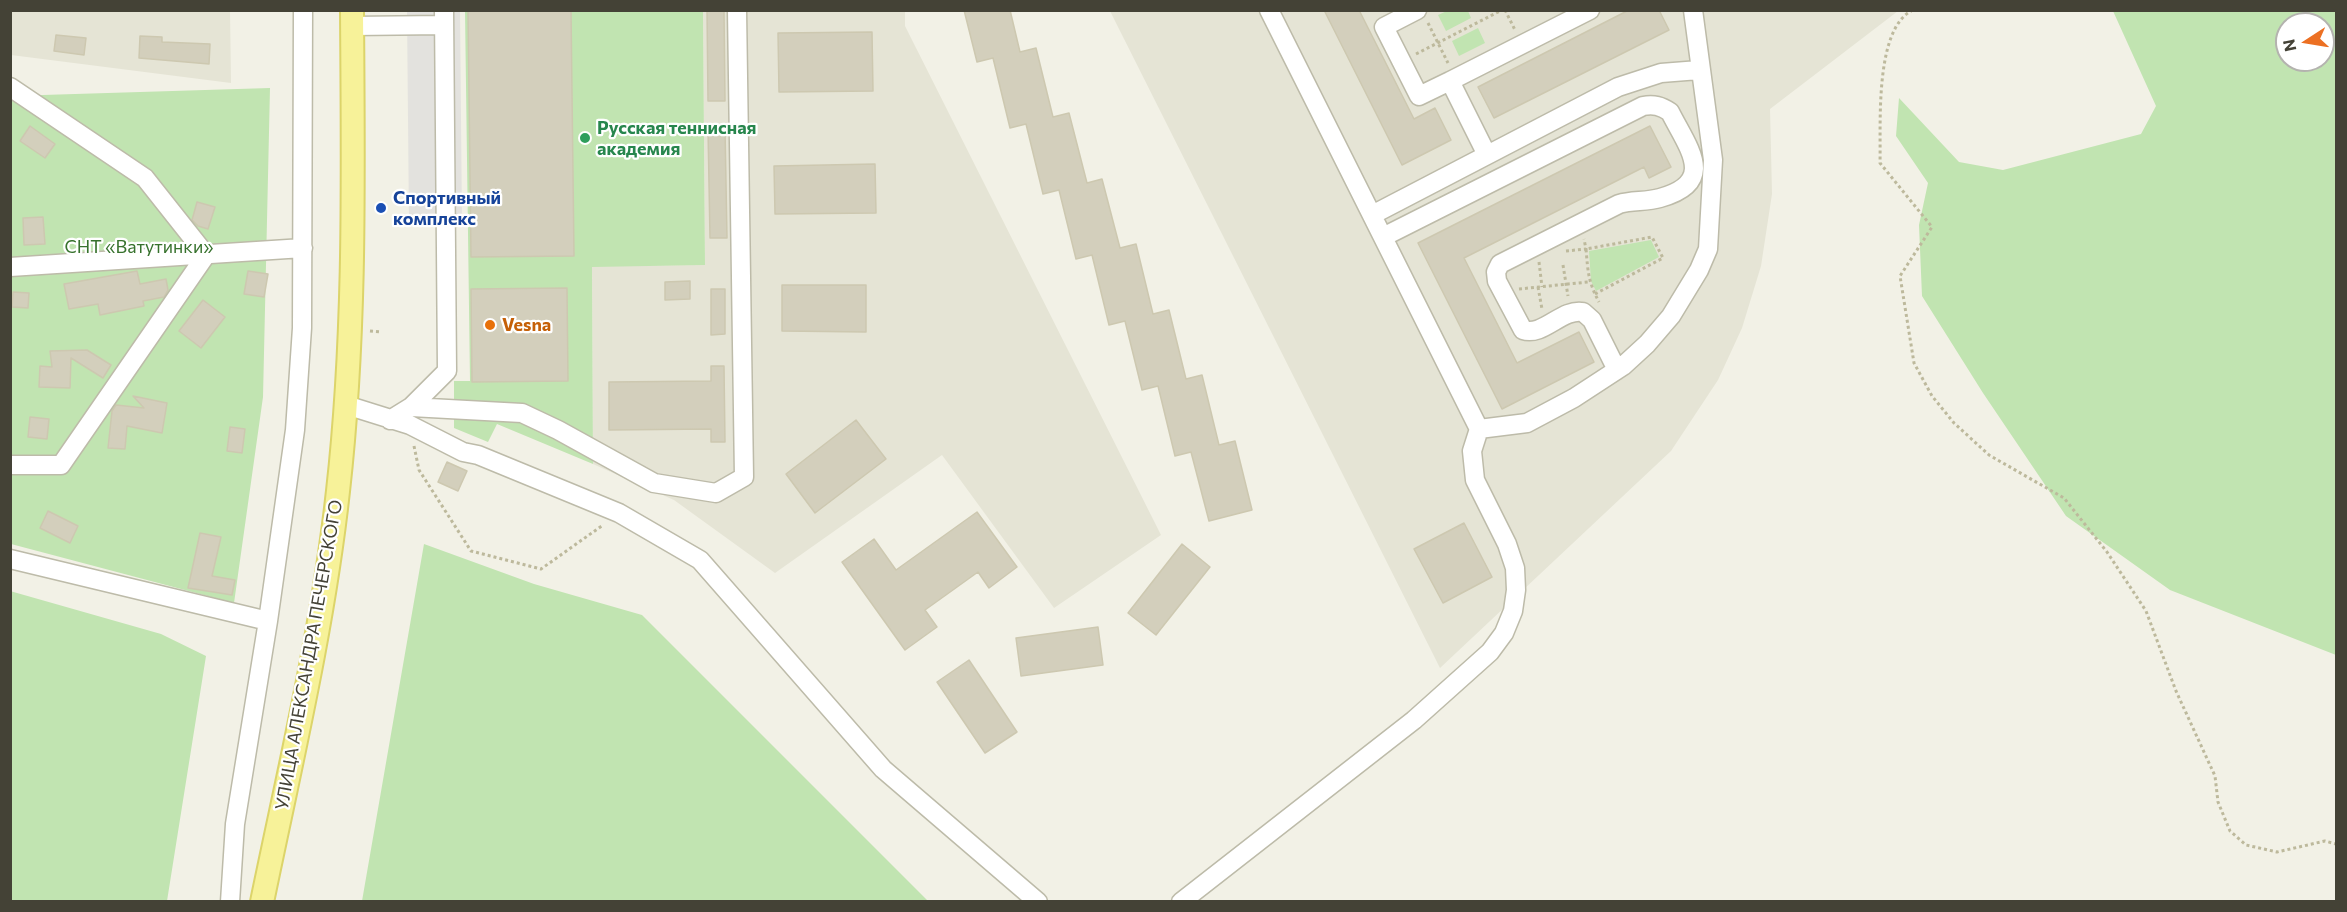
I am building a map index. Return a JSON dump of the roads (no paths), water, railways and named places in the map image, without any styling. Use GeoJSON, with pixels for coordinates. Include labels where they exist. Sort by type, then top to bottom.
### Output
{"type":"FeatureCollection","features":[{"type":"Feature","properties":{"kind":"main road","name":"УЛИЦА АЛЕКСАНДРА ПЕЧЕРСКОГО"},"geometry":{"type":"LineString","coordinates":[[262,902],[323,593],[338,493],[346,405],[353,263],[352,18]]}},
{"type":"Feature","properties":{"kind":"street"},"geometry":{"type":"LineString","coordinates":[[230,902],[235,824],[268,621],[295,430],[302,328],[303,10]]}},
{"type":"Feature","properties":{"kind":"street"},"geometry":{"type":"LineString","coordinates":[[346,405],[390,420],[410,416],[522,413],[558,430],[654,483],[716,493],[744,477],[737,10]]}},
{"type":"Feature","properties":{"kind":"street"},"geometry":{"type":"LineString","coordinates":[[1181,902],[1414,720],[1490,652],[1504,633],[1513,611],[1516,590],[1515,568],[1507,544],[1475,480],[1473,450],[1479,429],[1269,10]]}},
{"type":"Feature","properties":{"kind":"street"},"geometry":{"type":"LineString","coordinates":[[1422,16],[1384,27],[1419,96],[1590,10]]}},
{"type":"Feature","properties":{"kind":"street"},"geometry":{"type":"LineString","coordinates":[[1680,10],[1696,43]]}},
{"type":"Feature","properties":{"kind":"street"},"geometry":{"type":"LineString","coordinates":[[1479,429],[1527,423],[1574,398],[1617,370],[1647,344],[1671,316],[1690,286],[1708,249],[1713,160],[1699,70],[1693,10]]}},
{"type":"Feature","properties":{"kind":"street"},"geometry":{"type":"LineString","coordinates":[[352,18],[444,18],[447,371],[410,416]]}},
{"type":"Feature","properties":{"kind":"street"},"geometry":{"type":"LineString","coordinates":[[1372,215],[1618,87],[1661,73],[1699,70]]}},
{"type":"Feature","properties":{"kind":"street"},"geometry":{"type":"LineString","coordinates":[[1453,79],[1487,155]]}},
{"type":"Feature","properties":{"kind":"street"},"geometry":{"type":"LineString","coordinates":[[10,87],[146,178],[206,255]]}},
{"type":"Feature","properties":{"kind":"street"},"geometry":{"type":"LineString","coordinates":[[1383,237],[1643,106],[1657,105],[1670,112],[1695,167],[1689,184],[1662,198],[1632,200],[1619,204],[1500,264],[1496,276],[1520,326],[1526,331],[1534,331],[1570,313],[1578,311],[1588,315],[1617,370]]}},
{"type":"Feature","properties":{"kind":"street"},"geometry":{"type":"LineString","coordinates":[[10,267],[303,248]]}},
{"type":"Feature","properties":{"kind":"street"},"geometry":{"type":"LineString","coordinates":[[10,465],[61,465],[206,255]]}},
{"type":"Feature","properties":{"kind":"street"},"geometry":{"type":"LineString","coordinates":[[410,416],[463,452],[478,455],[619,513],[700,560],[883,769],[1038,902]]}},
{"type":"Feature","properties":{"kind":"street"},"geometry":{"type":"LineString","coordinates":[[10,559],[268,621]]}},
{"type":"Feature","properties":{"kind":"place","name":"Русская теннисная академия"},"geometry":{"type":"Point","coordinates":[585,138]}},
{"type":"Feature","properties":{"kind":"place","name":"Спортивный комплекс"},"geometry":{"type":"Point","coordinates":[381,208]}},
{"type":"Feature","properties":{"kind":"place","name":"Vesna"},"geometry":{"type":"Point","coordinates":[490,325]}},
{"type":"Feature","properties":{"kind":"park label","name":"СНТ «Ватутинки»"},"geometry":{"type":"Point","coordinates":[139,247]}}]}
